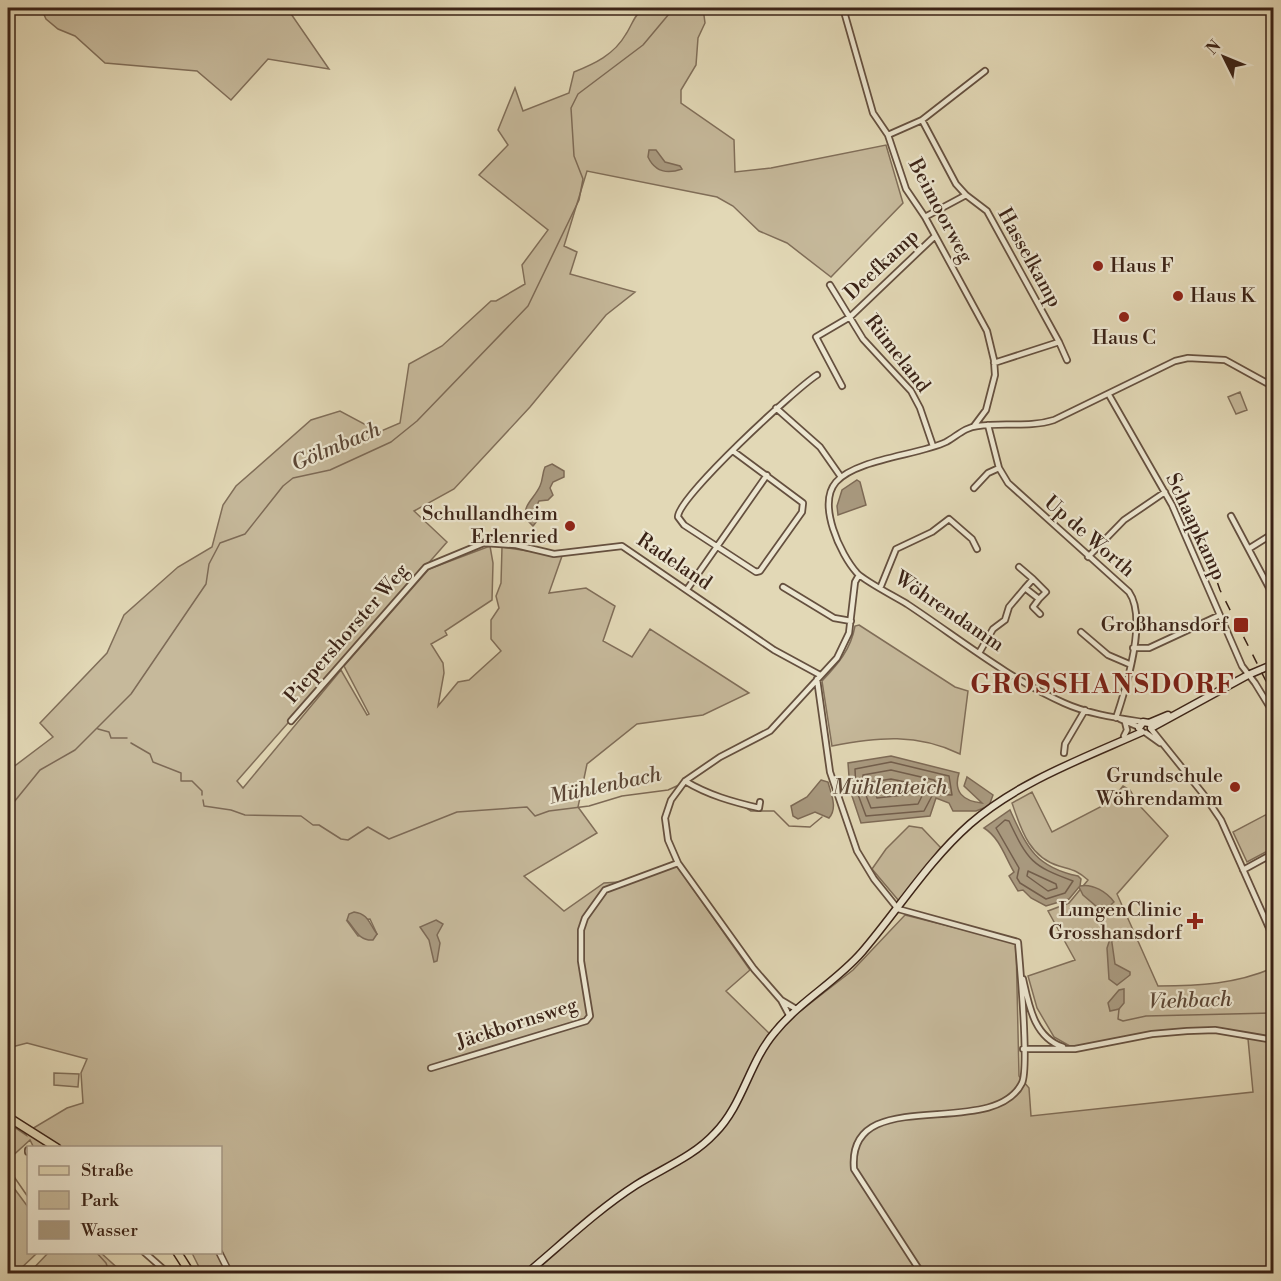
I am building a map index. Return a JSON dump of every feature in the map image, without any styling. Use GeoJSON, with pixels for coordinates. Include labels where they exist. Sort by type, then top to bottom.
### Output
{"type":"FeatureCollection","features":[{"type":"Feature","properties":{"kind":"main road"},"geometry":{"type":"LineString","coordinates":[[526,1274],[620,1196],[693,1152],[716,1133],[729,1116],[760,1052],[789,1015],[845,969],[898,909],[922,875],[970,823],[1023,789],[1274,664]]}},
{"type":"Feature","properties":{"kind":"main road"},"geometry":{"type":"LineString","coordinates":[[1116,742],[1124,736],[1145,728]]}},
{"type":"Feature","properties":{"kind":"main road"},"geometry":{"type":"LineString","coordinates":[[8,1117],[54,1146]]}},
{"type":"Feature","properties":{"kind":"main road"},"geometry":{"type":"LineString","coordinates":[[178,1254],[190,1274]]}},
{"type":"Feature","properties":{"kind":"street","name":"Beimoorweg"},"geometry":{"type":"LineString","coordinates":[[843,8],[873,113],[888,135],[906,189],[925,217],[987,331],[994,363],[993,388],[986,410],[974,426]]}},
{"type":"Feature","properties":{"kind":"street"},"geometry":{"type":"LineString","coordinates":[[888,135],[922,120],[985,70]]}},
{"type":"Feature","properties":{"kind":"street","name":"Hasselkamp"},"geometry":{"type":"LineString","coordinates":[[922,120],[956,184],[987,211],[1067,360]]}},
{"type":"Feature","properties":{"kind":"street"},"geometry":{"type":"LineString","coordinates":[[925,217],[966,195]]}},
{"type":"Feature","properties":{"kind":"street","name":"Deefkamp"},"geometry":{"type":"LineString","coordinates":[[842,386],[816,337],[850,316],[935,236]]}},
{"type":"Feature","properties":{"kind":"street","name":"Rümeland"},"geometry":{"type":"LineString","coordinates":[[830,285],[876,355],[911,391],[933,446]]}},
{"type":"Feature","properties":{"kind":"street"},"geometry":{"type":"LineString","coordinates":[[994,363],[1059,342]]}},
{"type":"Feature","properties":{"kind":"street"},"geometry":{"type":"LineString","coordinates":[[789,1015],[781,1000],[754,969],[678,863],[668,840],[665,818],[671,800],[686,782],[720,757],[770,730],[844,646],[851,621],[855,582],[859,575],[850,564],[828,511],[830,491],[841,477],[893,455],[933,446],[974,426],[1042,424],[1109,395],[1175,361],[1196,357],[1225,360],[1274,387]]}},
{"type":"Feature","properties":{"kind":"street"},"geometry":{"type":"LineString","coordinates":[[733,451],[802,500],[802,512],[760,571],[752,571],[718,548],[680,521],[677,513],[686,498],[733,451],[776,408],[817,375]]}},
{"type":"Feature","properties":{"kind":"street","name":"Schaapkamp"},"geometry":{"type":"LineString","coordinates":[[1109,395],[1165,492],[1218,616],[1248,675],[1274,714]]}},
{"type":"Feature","properties":{"kind":"street"},"geometry":{"type":"LineString","coordinates":[[776,408],[820,447],[841,477]]}},
{"type":"Feature","properties":{"kind":"street","name":"Up de Worth"},"geometry":{"type":"LineString","coordinates":[[986,410],[987,425],[999,468],[1008,483],[1024,501],[1129,592],[1134,601],[1137,620],[1120,720]]}},
{"type":"Feature","properties":{"kind":"street"},"geometry":{"type":"LineString","coordinates":[[974,488],[987,473],[999,468]]}},
{"type":"Feature","properties":{"kind":"street"},"geometry":{"type":"LineString","coordinates":[[688,588],[767,475]]}},
{"type":"Feature","properties":{"kind":"street"},"geometry":{"type":"LineString","coordinates":[[1088,557],[1124,520],[1165,492]]}},
{"type":"Feature","properties":{"kind":"street"},"geometry":{"type":"LineString","coordinates":[[1231,516],[1274,597]]}},
{"type":"Feature","properties":{"kind":"street"},"geometry":{"type":"LineString","coordinates":[[881,586],[896,549],[932,532],[949,519],[972,539],[977,549]]}},
{"type":"Feature","properties":{"kind":"street"},"geometry":{"type":"LineString","coordinates":[[1250,548],[1274,533]]}},
{"type":"Feature","properties":{"kind":"street","name":"Radeland"},"geometry":{"type":"LineString","coordinates":[[426,567],[484,543],[516,545],[554,554],[622,546],[688,588],[774,650],[818,677]]}},
{"type":"Feature","properties":{"kind":"street","name":"Piepershorster Weg"},"geometry":{"type":"LineString","coordinates":[[291,722],[426,567]]}},
{"type":"Feature","properties":{"kind":"street"},"geometry":{"type":"LineString","coordinates":[[1019,567],[1046,592],[1033,607],[1040,614]]}},
{"type":"Feature","properties":{"kind":"street","name":"Wöhrendamm"},"geometry":{"type":"LineString","coordinates":[[859,575],[881,586],[979,653],[1056,699],[1145,728],[1162,745],[1216,812],[1274,939]]}},
{"type":"Feature","properties":{"kind":"street"},"geometry":{"type":"LineString","coordinates":[[979,653],[993,629],[1005,620],[1009,607],[1033,579]]}},
{"type":"Feature","properties":{"kind":"street"},"geometry":{"type":"LineString","coordinates":[[783,587],[834,618],[851,621]]}},
{"type":"Feature","properties":{"kind":"street"},"geometry":{"type":"LineString","coordinates":[[1025,588],[1039,599]]}},
{"type":"Feature","properties":{"kind":"street"},"geometry":{"type":"LineString","coordinates":[[1133,648],[1149,648],[1218,616]]}},
{"type":"Feature","properties":{"kind":"street"},"geometry":{"type":"LineString","coordinates":[[1081,632],[1108,655],[1129,664]]}},
{"type":"Feature","properties":{"kind":"street"},"geometry":{"type":"LineString","coordinates":[[818,677],[830,772],[863,862],[898,909],[1016,940],[1029,1007],[1042,1034],[1055,1045],[1075,1049]]}},
{"type":"Feature","properties":{"kind":"street"},"geometry":{"type":"LineString","coordinates":[[1064,753],[1065,744],[1085,710]]}},
{"type":"Feature","properties":{"kind":"street"},"geometry":{"type":"LineString","coordinates":[[1120,720],[1127,730],[1124,736]]}},
{"type":"Feature","properties":{"kind":"street"},"geometry":{"type":"LineString","coordinates":[[686,782],[700,790],[734,802],[759,808],[760,802]]}},
{"type":"Feature","properties":{"kind":"street"},"geometry":{"type":"LineString","coordinates":[[1244,870],[1274,854]]}},
{"type":"Feature","properties":{"kind":"street","name":"Jäckbornsweg"},"geometry":{"type":"LineString","coordinates":[[431,1068],[586,1021],[590,1016],[590,1003],[580,943],[585,918],[605,890],[678,863]]}},
{"type":"Feature","properties":{"kind":"street"},"geometry":{"type":"LineString","coordinates":[[922,1274],[854,1169],[853,1154],[863,1137],[885,1120],[979,1110],[999,1105],[1012,1096],[1022,1084],[1024,1076],[1020,966]]}},
{"type":"Feature","properties":{"kind":"street"},"geometry":{"type":"LineString","coordinates":[[781,1000],[796,1009]]}},
{"type":"Feature","properties":{"kind":"street"},"geometry":{"type":"LineString","coordinates":[[1023,1049],[1075,1049],[1152,1034],[1187,1031],[1215,1030],[1274,1040]]}},
{"type":"Feature","properties":{"kind":"street"},"geometry":{"type":"LineString","coordinates":[[146,1254],[169,1274]]}},
{"type":"Feature","properties":{"kind":"street"},"geometry":{"type":"LineString","coordinates":[[150,1257],[153,1254]]}},
{"type":"Feature","properties":{"kind":"street"},"geometry":{"type":"LineString","coordinates":[[220,1254],[230,1274]]}},
{"type":"Feature","properties":{"kind":"green space"},"geometry":{"type":"Polygon","coordinates":[[[41,8],[287,8],[329,69],[268,59],[231,100],[197,71],[105,63],[75,36],[58,29],[46,19],[41,8]]]}},
{"type":"Feature","properties":{"kind":"green space"},"geometry":{"type":"Polygon","coordinates":[[[644,8],[703,8],[705,23],[698,38],[696,65],[681,90],[681,103],[734,140],[735,172],[771,168],[886,145],[903,203],[831,277],[787,243],[759,231],[733,206],[717,197],[587,171],[564,246],[577,252],[570,274],[635,292],[606,315],[530,407],[454,489],[414,511],[447,542],[237,781],[243,788],[341,670],[367,715],[369,714],[344,666],[429,569],[490,546],[493,563],[492,600],[445,631],[447,635],[431,644],[443,663],[444,673],[438,706],[458,682],[469,680],[501,651],[491,639],[491,620],[499,608],[496,596],[501,583],[502,547],[562,556],[549,593],[586,588],[615,606],[603,641],[632,657],[650,629],[749,693],[703,715],[637,724],[587,764],[578,807],[597,833],[524,876],[564,911],[604,883],[634,881],[677,866],[750,970],[726,991],[774,1038],[794,1016],[853,970],[905,915],[1016,943],[1019,1076],[1029,1088],[1031,1116],[1253,1092],[1248,1039],[1215,1030],[1152,1034],[1075,1049],[1054,1037],[1037,1008],[1028,976],[1075,960],[1048,911],[1069,903],[1088,880],[1077,872],[1049,862],[1033,849],[1019,823],[1012,803],[1032,792],[1052,832],[1110,802],[1123,786],[1130,790],[1139,805],[1168,836],[1117,894],[1158,986],[1231,981],[1273,968],[1273,1273],[202,1273],[192,1254],[222,1254],[222,1146],[33,1146],[30,1140],[8,1160],[8,1123],[26,1135],[25,1133],[67,1108],[83,1103],[81,1073],[87,1059],[27,1043],[8,1048],[8,771],[53,737],[40,723],[107,653],[124,615],[178,567],[212,547],[223,505],[236,486],[311,420],[340,411],[379,432],[400,423],[409,364],[442,346],[491,301],[496,301],[525,284],[522,265],[548,230],[479,175],[508,145],[498,130],[515,88],[523,111],[569,93],[574,72],[596,62],[616,48],[636,16],[644,8]],[[370,919],[347,921],[358,936],[377,934],[370,919]]]}},
{"type":"Feature","properties":{"kind":"green space"},"geometry":{"type":"Polygon","coordinates":[[[1240,392],[1247,410],[1236,414],[1228,397],[1240,392]]]}},
{"type":"Feature","properties":{"kind":"green space"},"geometry":{"type":"Polygon","coordinates":[[[859,625],[955,687],[968,691],[960,754],[928,743],[897,739],[865,740],[832,746],[822,681],[843,656],[855,626],[859,625]]]}},
{"type":"Feature","properties":{"kind":"green space"},"geometry":{"type":"Polygon","coordinates":[[[1273,811],[1273,848],[1247,862],[1233,832],[1273,811]]]}},
{"type":"Feature","properties":{"kind":"green space"},"geometry":{"type":"Polygon","coordinates":[[[909,826],[922,828],[941,848],[899,901],[872,869],[886,849],[909,826]]]}},
{"type":"Feature","properties":{"kind":"green space"},"geometry":{"type":"Polygon","coordinates":[[[54,1073],[79,1074],[78,1087],[54,1085],[54,1073]]]}},
{"type":"Feature","properties":{"kind":"green space"},"geometry":{"type":"Polygon","coordinates":[[[8,1180],[27,1206],[27,1254],[36,1254],[16,1273],[8,1273],[8,1180]]]}},
{"type":"Feature","properties":{"kind":"green space"},"geometry":{"type":"Polygon","coordinates":[[[47,1254],[102,1254],[123,1273],[29,1273],[47,1254]]]}},
{"type":"Feature","properties":{"kind":"water"},"geometry":{"type":"Polygon","coordinates":[[[649,150],[656,150],[665,162],[680,166],[682,169],[667,171],[658,169],[648,157],[649,150]]]}},
{"type":"Feature","properties":{"kind":"water"},"geometry":{"type":"Polygon","coordinates":[[[552,464],[564,471],[564,477],[553,482],[550,488],[553,495],[548,500],[539,501],[537,505],[540,517],[533,526],[525,518],[526,508],[540,486],[545,467],[552,464]]]}},
{"type":"Feature","properties":{"kind":"water"},"geometry":{"type":"Polygon","coordinates":[[[857,480],[860,482],[866,505],[838,515],[837,506],[842,490],[857,480]]]}},
{"type":"Feature","properties":{"kind":"water","name":"Mühlenteich"},"geometry":{"type":"Polygon","coordinates":[[[891,756],[959,773],[957,785],[961,794],[965,798],[982,803],[964,786],[967,777],[993,795],[989,806],[976,811],[953,811],[949,803],[936,798],[930,816],[861,823],[850,790],[848,763],[891,756]]]}},
{"type":"Feature","properties":{"kind":"water"},"geometry":{"type":"Polygon","coordinates":[[[821,780],[828,782],[832,796],[833,810],[829,818],[815,812],[798,819],[793,816],[791,806],[807,797],[821,780]]]}},
{"type":"Feature","properties":{"kind":"water","name":"Mühlenteich"},"geometry":{"type":"Polygon","coordinates":[[[1010,810],[1034,854],[1052,867],[1078,876],[1081,879],[1080,886],[1099,889],[1114,902],[1103,912],[1083,895],[1079,887],[1069,899],[1046,906],[1031,898],[1023,890],[1018,891],[1009,876],[1014,872],[1002,848],[984,828],[1010,810]]]}},
{"type":"Feature","properties":{"kind":"water"},"geometry":{"type":"Polygon","coordinates":[[[354,912],[363,915],[368,920],[377,934],[373,940],[361,937],[347,920],[349,914],[354,912]]]}},
{"type":"Feature","properties":{"kind":"water"},"geometry":{"type":"Polygon","coordinates":[[[436,920],[443,924],[437,935],[440,943],[437,961],[434,962],[429,940],[420,927],[436,920]]]}},
{"type":"Feature","properties":{"kind":"water"},"geometry":{"type":"Polygon","coordinates":[[[1111,936],[1115,964],[1130,972],[1130,975],[1117,985],[1109,979],[1107,948],[1111,936]]]}},
{"type":"Feature","properties":{"kind":"water"},"geometry":{"type":"Polygon","coordinates":[[[1124,989],[1124,1003],[1119,1009],[1110,1011],[1108,1003],[1119,990],[1124,989]]]}},
{"type":"Feature","properties":{"kind":"waterway","name":"Gölmbach"},"geometry":{"type":"LineString","coordinates":[[8,805],[14,802],[40,770],[75,750],[131,694],[206,584],[209,564],[220,543],[245,534],[283,486],[293,478],[330,470],[391,442],[417,421],[528,306],[579,200],[583,179],[574,156],[571,108],[578,94],[643,45],[674,8]]}},
{"type":"Feature","properties":{"kind":"waterway","name":"Mühlenbach"},"geometry":{"type":"LineString","coordinates":[[98,729],[109,732],[111,738],[127,738]]}},
{"type":"Feature","properties":{"kind":"waterway","name":"Mühlenbach"},"geometry":{"type":"LineString","coordinates":[[131,743],[150,754],[153,762],[181,773],[181,781],[192,781],[202,791],[202,795]]}},
{"type":"Feature","properties":{"kind":"waterway","name":"Mühlenbach"},"geometry":{"type":"LineString","coordinates":[[203,800],[204,806],[231,810],[245,815],[301,816],[313,825],[319,825],[341,839],[348,840],[368,827],[389,839],[457,812],[527,807],[535,816],[549,811],[589,806],[622,796],[668,790],[679,785]]}},
{"type":"Feature","properties":{"kind":"waterway"},"geometry":{"type":"LineString","coordinates":[[695,789],[710,795]]}},
{"type":"Feature","properties":{"kind":"waterway"},"geometry":{"type":"LineString","coordinates":[[743,806],[751,811],[774,811],[789,826],[810,827],[822,817]]}},
{"type":"Feature","properties":{"kind":"waterway","name":"Viehbach"},"geometry":{"type":"LineString","coordinates":[[1119,1009],[1118,1019],[1123,1021],[1146,1016],[1274,1013]]}},
{"type":"Feature","properties":{"kind":"waterway"},"geometry":{"type":"LineString","coordinates":[[8,1168],[27,1196]]}},
{"type":"Feature","properties":{"kind":"waterway"},"geometry":{"type":"LineString","coordinates":[[98,1254],[106,1263],[110,1274]]}},
{"type":"Feature","properties":{"kind":"railway"},"geometry":{"type":"LineString","coordinates":[[1211,564],[1220,590],[1274,697]]}},
{"type":"Feature","properties":{"kind":"place","name":"Haus F"},"geometry":{"type":"Point","coordinates":[1098,266]}},
{"type":"Feature","properties":{"kind":"place","name":"Haus K"},"geometry":{"type":"Point","coordinates":[1178,296]}},
{"type":"Feature","properties":{"kind":"place","name":"Haus C"},"geometry":{"type":"Point","coordinates":[1124,317]}},
{"type":"Feature","properties":{"kind":"place","name":"Schullandheim Erlenried"},"geometry":{"type":"Point","coordinates":[570,526]}},
{"type":"Feature","properties":{"kind":"place","name":"Großhansdorf"},"geometry":{"type":"Point","coordinates":[1241,625]}},
{"type":"Feature","properties":{"kind":"place","name":"Grundschule Wöhrendamm"},"geometry":{"type":"Point","coordinates":[1235,787]}},
{"type":"Feature","properties":{"kind":"place","name":"LungenClinic Grosshansdorf"},"geometry":{"type":"Point","coordinates":[1195,921]}},
{"type":"Feature","properties":{"kind":"district","name":"GROSSHANSDORF"},"geometry":{"type":"Point","coordinates":[1103,685]}}]}
